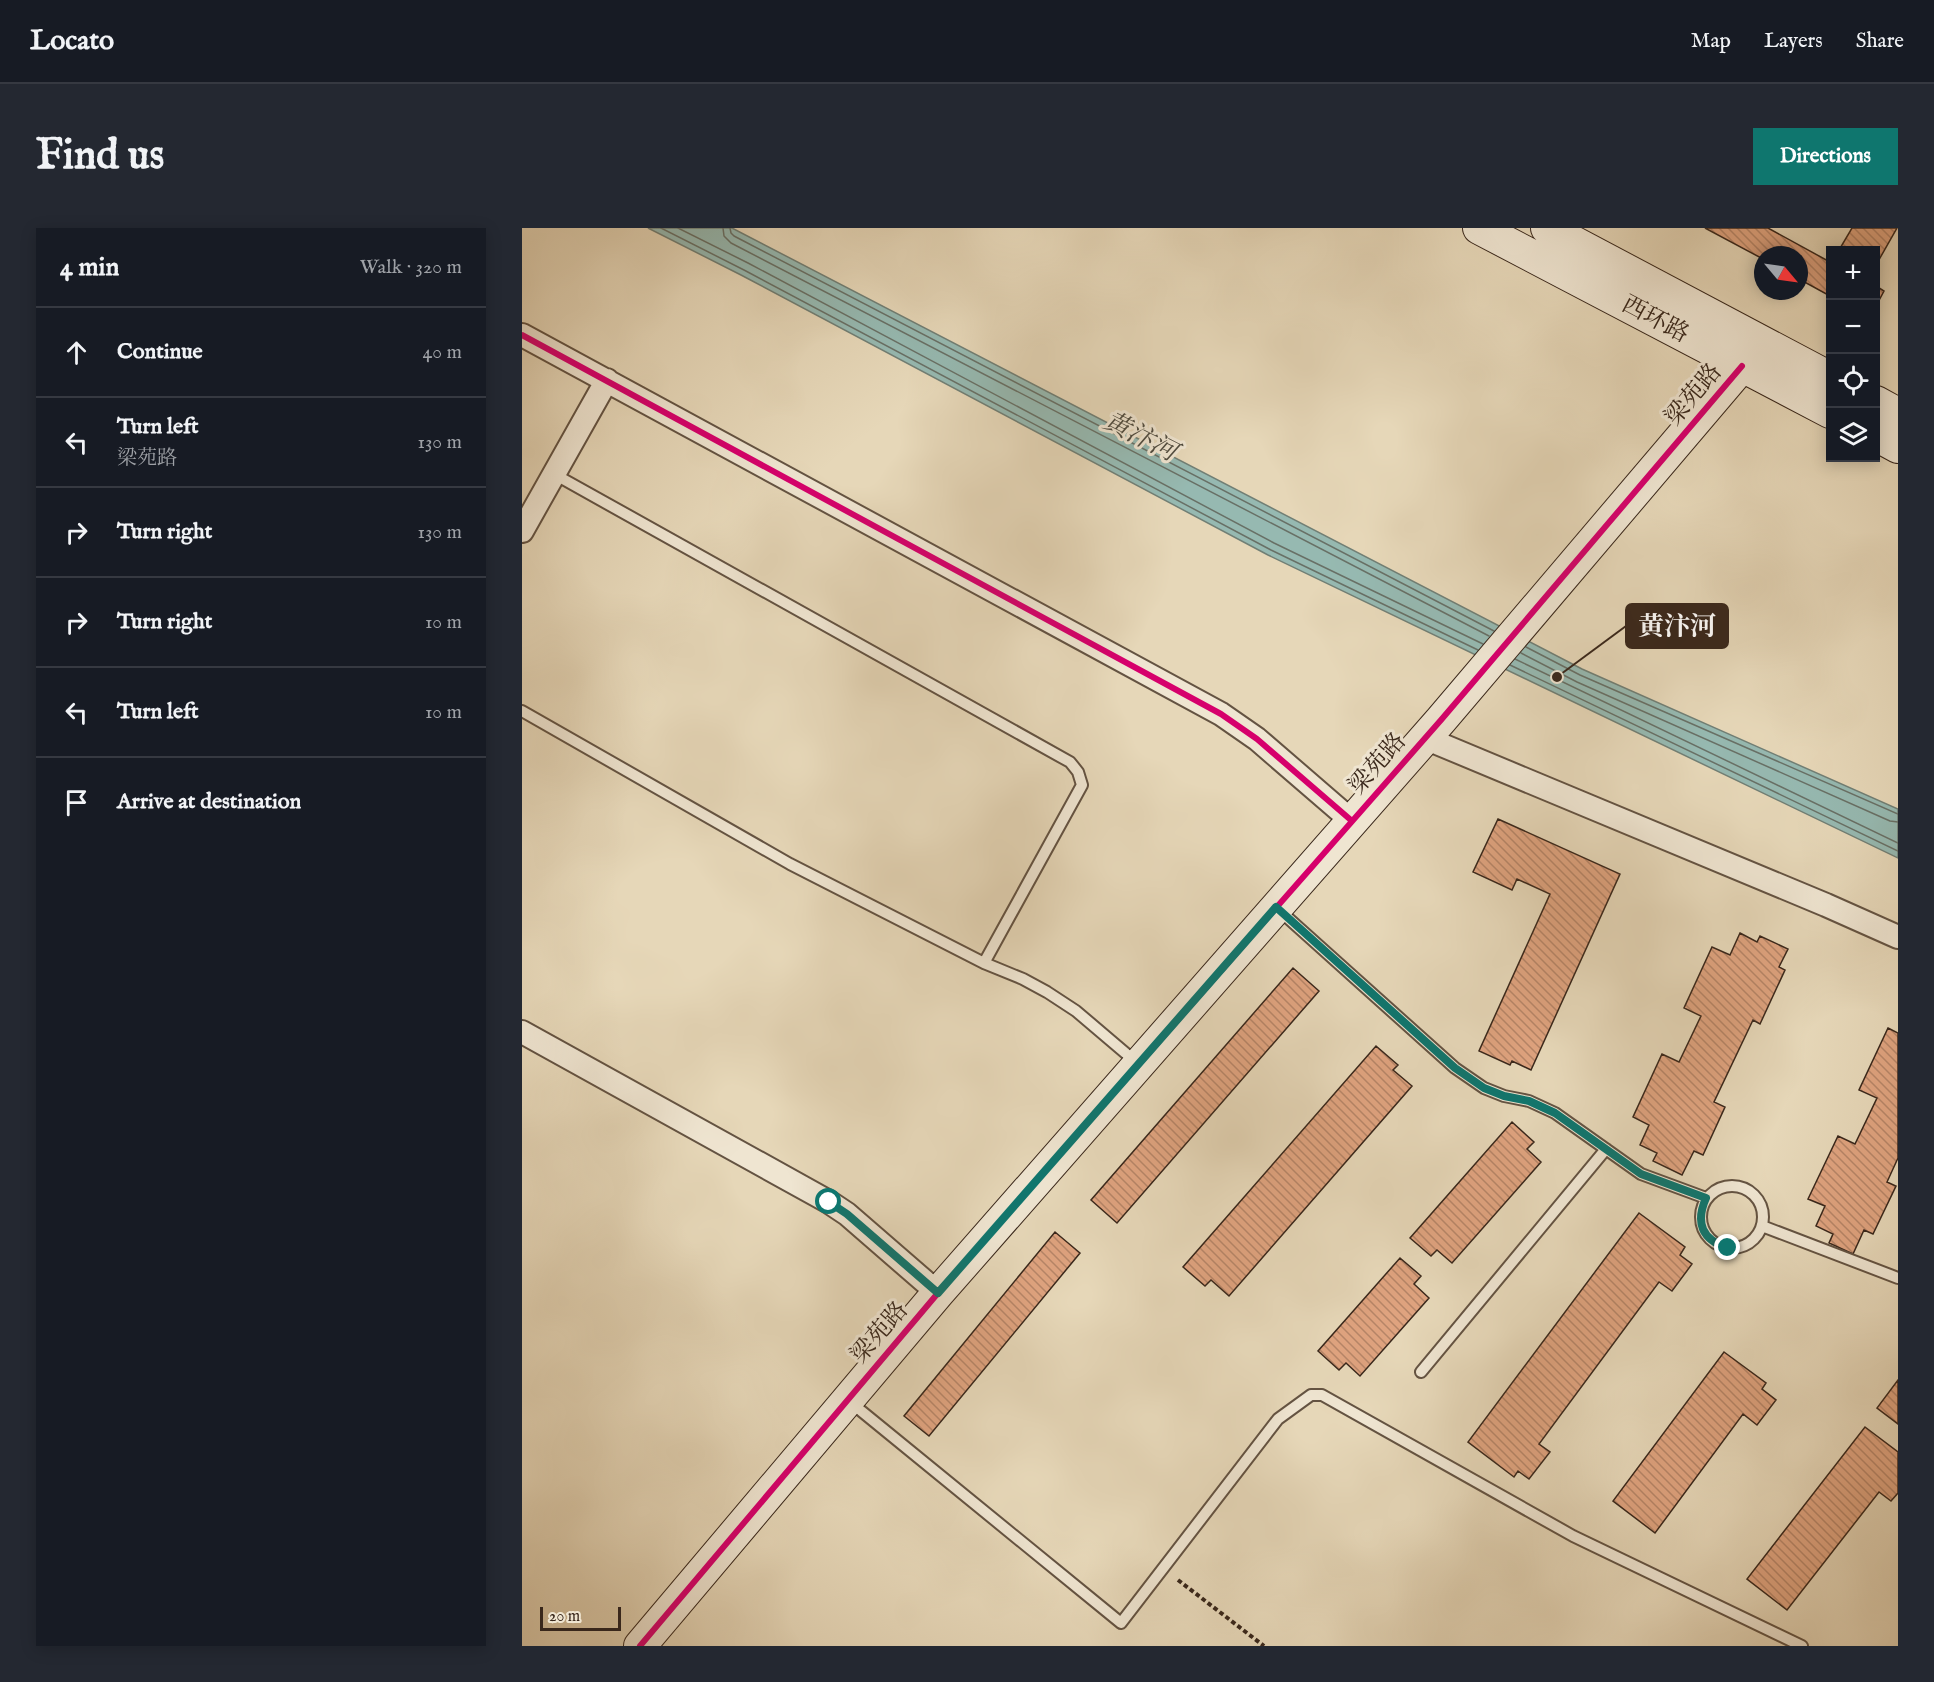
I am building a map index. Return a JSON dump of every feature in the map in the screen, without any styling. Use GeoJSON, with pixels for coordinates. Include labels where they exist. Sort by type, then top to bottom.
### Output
{"type":"FeatureCollection","features":[{"type":"Feature","properties":{"kind":"street","name":"西环路"},"geometry":{"type":"LineString","coordinates":[[1479,228],[1826,410]]}},
{"type":"Feature","properties":{"kind":"street","name":"西环路"},"geometry":{"type":"LineString","coordinates":[[1547,228],[1826,376]]}},
{"type":"Feature","properties":{"kind":"street"},"geometry":{"type":"LineString","coordinates":[[522,335],[1221,714],[1257,740],[1352,821]]}},
{"type":"Feature","properties":{"kind":"street","name":"梁苑路"},"geometry":{"type":"LineString","coordinates":[[639,1646],[938,1293],[1433,729],[1742,366]]}},
{"type":"Feature","properties":{"kind":"street"},"geometry":{"type":"LineString","coordinates":[[522,531],[607,380]]}},
{"type":"Feature","properties":{"kind":"street"},"geometry":{"type":"LineString","coordinates":[[1880,405],[1898,414]]}},
{"type":"Feature","properties":{"kind":"street"},"geometry":{"type":"LineString","coordinates":[[1880,438],[1898,447]]}},
{"type":"Feature","properties":{"kind":"street"},"geometry":{"type":"LineString","coordinates":[[1433,729],[1898,937]]}},
{"type":"Feature","properties":{"kind":"street"},"geometry":{"type":"LineString","coordinates":[[522,1032],[829,1202],[847,1214],[938,1293]]}},
{"type":"Feature","properties":{"kind":"lane"},"geometry":{"type":"LineString","coordinates":[[555,474],[1070,762],[1078,772],[1082,785],[984,963]]}},
{"type":"Feature","properties":{"kind":"lane"},"geometry":{"type":"LineString","coordinates":[[522,711],[790,864],[984,963],[1023,979],[1076,1011],[1139,1065]]}},
{"type":"Feature","properties":{"kind":"lane"},"geometry":{"type":"LineString","coordinates":[[1276,907],[1455,1068],[1484,1088],[1504,1096],[1529,1101],[1555,1113],[1641,1174],[1706,1198]]}},
{"type":"Feature","properties":{"kind":"lane"},"geometry":{"type":"LineString","coordinates":[[1421,1372],[1606,1149]]}},
{"type":"Feature","properties":{"kind":"lane"},"geometry":{"type":"LineString","coordinates":[[1736,1185],[1746,1188],[1755,1195],[1764,1216],[1757,1236],[1749,1244],[1738,1248],[1718,1245],[1709,1239],[1703,1231],[1700,1220],[1701,1209],[1706,1198],[1714,1190],[1725,1186],[1736,1185]]}},
{"type":"Feature","properties":{"kind":"lane"},"geometry":{"type":"LineString","coordinates":[[1762,1226],[1898,1278]]}},
{"type":"Feature","properties":{"kind":"lane"},"geometry":{"type":"LineString","coordinates":[[847,1399],[1121,1623],[1278,1419],[1311,1395],[1322,1395],[1573,1536],[1802,1646]]}},
{"type":"Feature","properties":{"kind":"path"},"geometry":{"type":"LineString","coordinates":[[1163,1569],[1264,1646]]}},
{"type":"Feature","properties":{"kind":"water"},"geometry":{"type":"Polygon","coordinates":[[[648,228],[732,228],[1582,669],[1898,809],[1898,858],[1268,555],[741,275],[648,228]]]}},
{"type":"Feature","properties":{"kind":"building"},"geometry":{"type":"Polygon","coordinates":[[[1705,228],[1768,228],[1801,246],[1754,246],[1754,254],[1705,228]]]}},
{"type":"Feature","properties":{"kind":"building"},"geometry":{"type":"Polygon","coordinates":[[[1852,228],[1897,228],[1880,258],[1880,246],[1841,246],[1852,228]]]}},
{"type":"Feature","properties":{"kind":"building"},"geometry":{"type":"Polygon","coordinates":[[[1808,250],[1826,260],[1826,294],[1808,284],[1808,250]]]}},
{"type":"Feature","properties":{"kind":"building"},"geometry":{"type":"Polygon","coordinates":[[[1498,819],[1620,874],[1531,1070],[1512,1061],[1510,1065],[1479,1051],[1550,894],[1517,879],[1512,890],[1473,872],[1498,819]]]}},
{"type":"Feature","properties":{"kind":"building"},"geometry":{"type":"Polygon","coordinates":[[[1740,933],[1757,942],[1760,936],[1788,949],[1779,967],[1785,970],[1760,1024],[1753,1020],[1714,1102],[1725,1107],[1703,1155],[1694,1151],[1682,1175],[1653,1161],[1657,1153],[1640,1145],[1649,1125],[1633,1117],[1662,1054],[1679,1062],[1701,1016],[1684,1008],[1712,947],[1730,955],[1740,933]]]}},
{"type":"Feature","properties":{"kind":"building"},"geometry":{"type":"Polygon","coordinates":[[[1293,968],[1319,991],[1117,1223],[1091,1200],[1293,968]]]}},
{"type":"Feature","properties":{"kind":"building"},"geometry":{"type":"Polygon","coordinates":[[[1888,1028],[1898,1033],[1898,1158],[1887,1182],[1896,1186],[1873,1234],[1864,1230],[1853,1254],[1829,1243],[1833,1234],[1816,1226],[1825,1206],[1808,1199],[1838,1136],[1855,1144],[1877,1098],[1859,1090],[1888,1028]]]}},
{"type":"Feature","properties":{"kind":"building"},"geometry":{"type":"Polygon","coordinates":[[[1376,1046],[1398,1065],[1393,1070],[1412,1086],[1229,1296],[1211,1280],[1205,1286],[1183,1267],[1376,1046]]]}},
{"type":"Feature","properties":{"kind":"building"},"geometry":{"type":"Polygon","coordinates":[[[1512,1122],[1534,1142],[1527,1149],[1541,1162],[1452,1263],[1437,1250],[1431,1256],[1410,1238],[1512,1122]]]}},
{"type":"Feature","properties":{"kind":"building"},"geometry":{"type":"Polygon","coordinates":[[[1639,1213],[1685,1247],[1680,1255],[1692,1264],[1672,1291],[1659,1282],[1539,1444],[1550,1452],[1529,1479],[1518,1471],[1514,1477],[1468,1442],[1639,1213]]]}},
{"type":"Feature","properties":{"kind":"building"},"geometry":{"type":"Polygon","coordinates":[[[1055,1232],[1080,1253],[929,1436],[904,1416],[1055,1232]]]}},
{"type":"Feature","properties":{"kind":"building"},"geometry":{"type":"Polygon","coordinates":[[[1400,1258],[1421,1276],[1414,1284],[1429,1298],[1360,1376],[1346,1363],[1339,1370],[1318,1351],[1400,1258]]]}},
{"type":"Feature","properties":{"kind":"building"},"geometry":{"type":"Polygon","coordinates":[[[1724,1352],[1766,1383],[1762,1389],[1776,1400],[1757,1425],[1743,1414],[1655,1533],[1613,1501],[1724,1352]]]}},
{"type":"Feature","properties":{"kind":"building"},"geometry":{"type":"Polygon","coordinates":[[[1898,1380],[1898,1424],[1877,1408],[1898,1380]]]}},
{"type":"Feature","properties":{"kind":"building"},"geometry":{"type":"Polygon","coordinates":[[[1865,1427],[1898,1452],[1898,1493],[1891,1501],[1879,1492],[1787,1610],[1747,1579],[1865,1427]]]}},
{"type":"Feature","properties":{"kind":"cycle path"},"geometry":{"type":"LineString","coordinates":[[522,335],[1221,714],[1257,739],[1352,821]]}},
{"type":"Feature","properties":{"kind":"cycle path"},"geometry":{"type":"LineString","coordinates":[[640,1646],[938,1293],[1441,720],[1742,366]]}},
{"type":"Feature","properties":{"kind":"place","name":"黄汴河"},"geometry":{"type":"Point","coordinates":[1557,677]}},
{"type":"Feature","properties":{"kind":"route"},"geometry":{"type":"LineString","coordinates":[[829,1202],[847,1214],[938,1293],[1276,907],[1455,1068],[1484,1088],[1504,1096],[1529,1101],[1555,1113],[1641,1174],[1706,1198],[1701,1209],[1700,1220],[1703,1231],[1709,1239],[1728,1248]]}}]}
